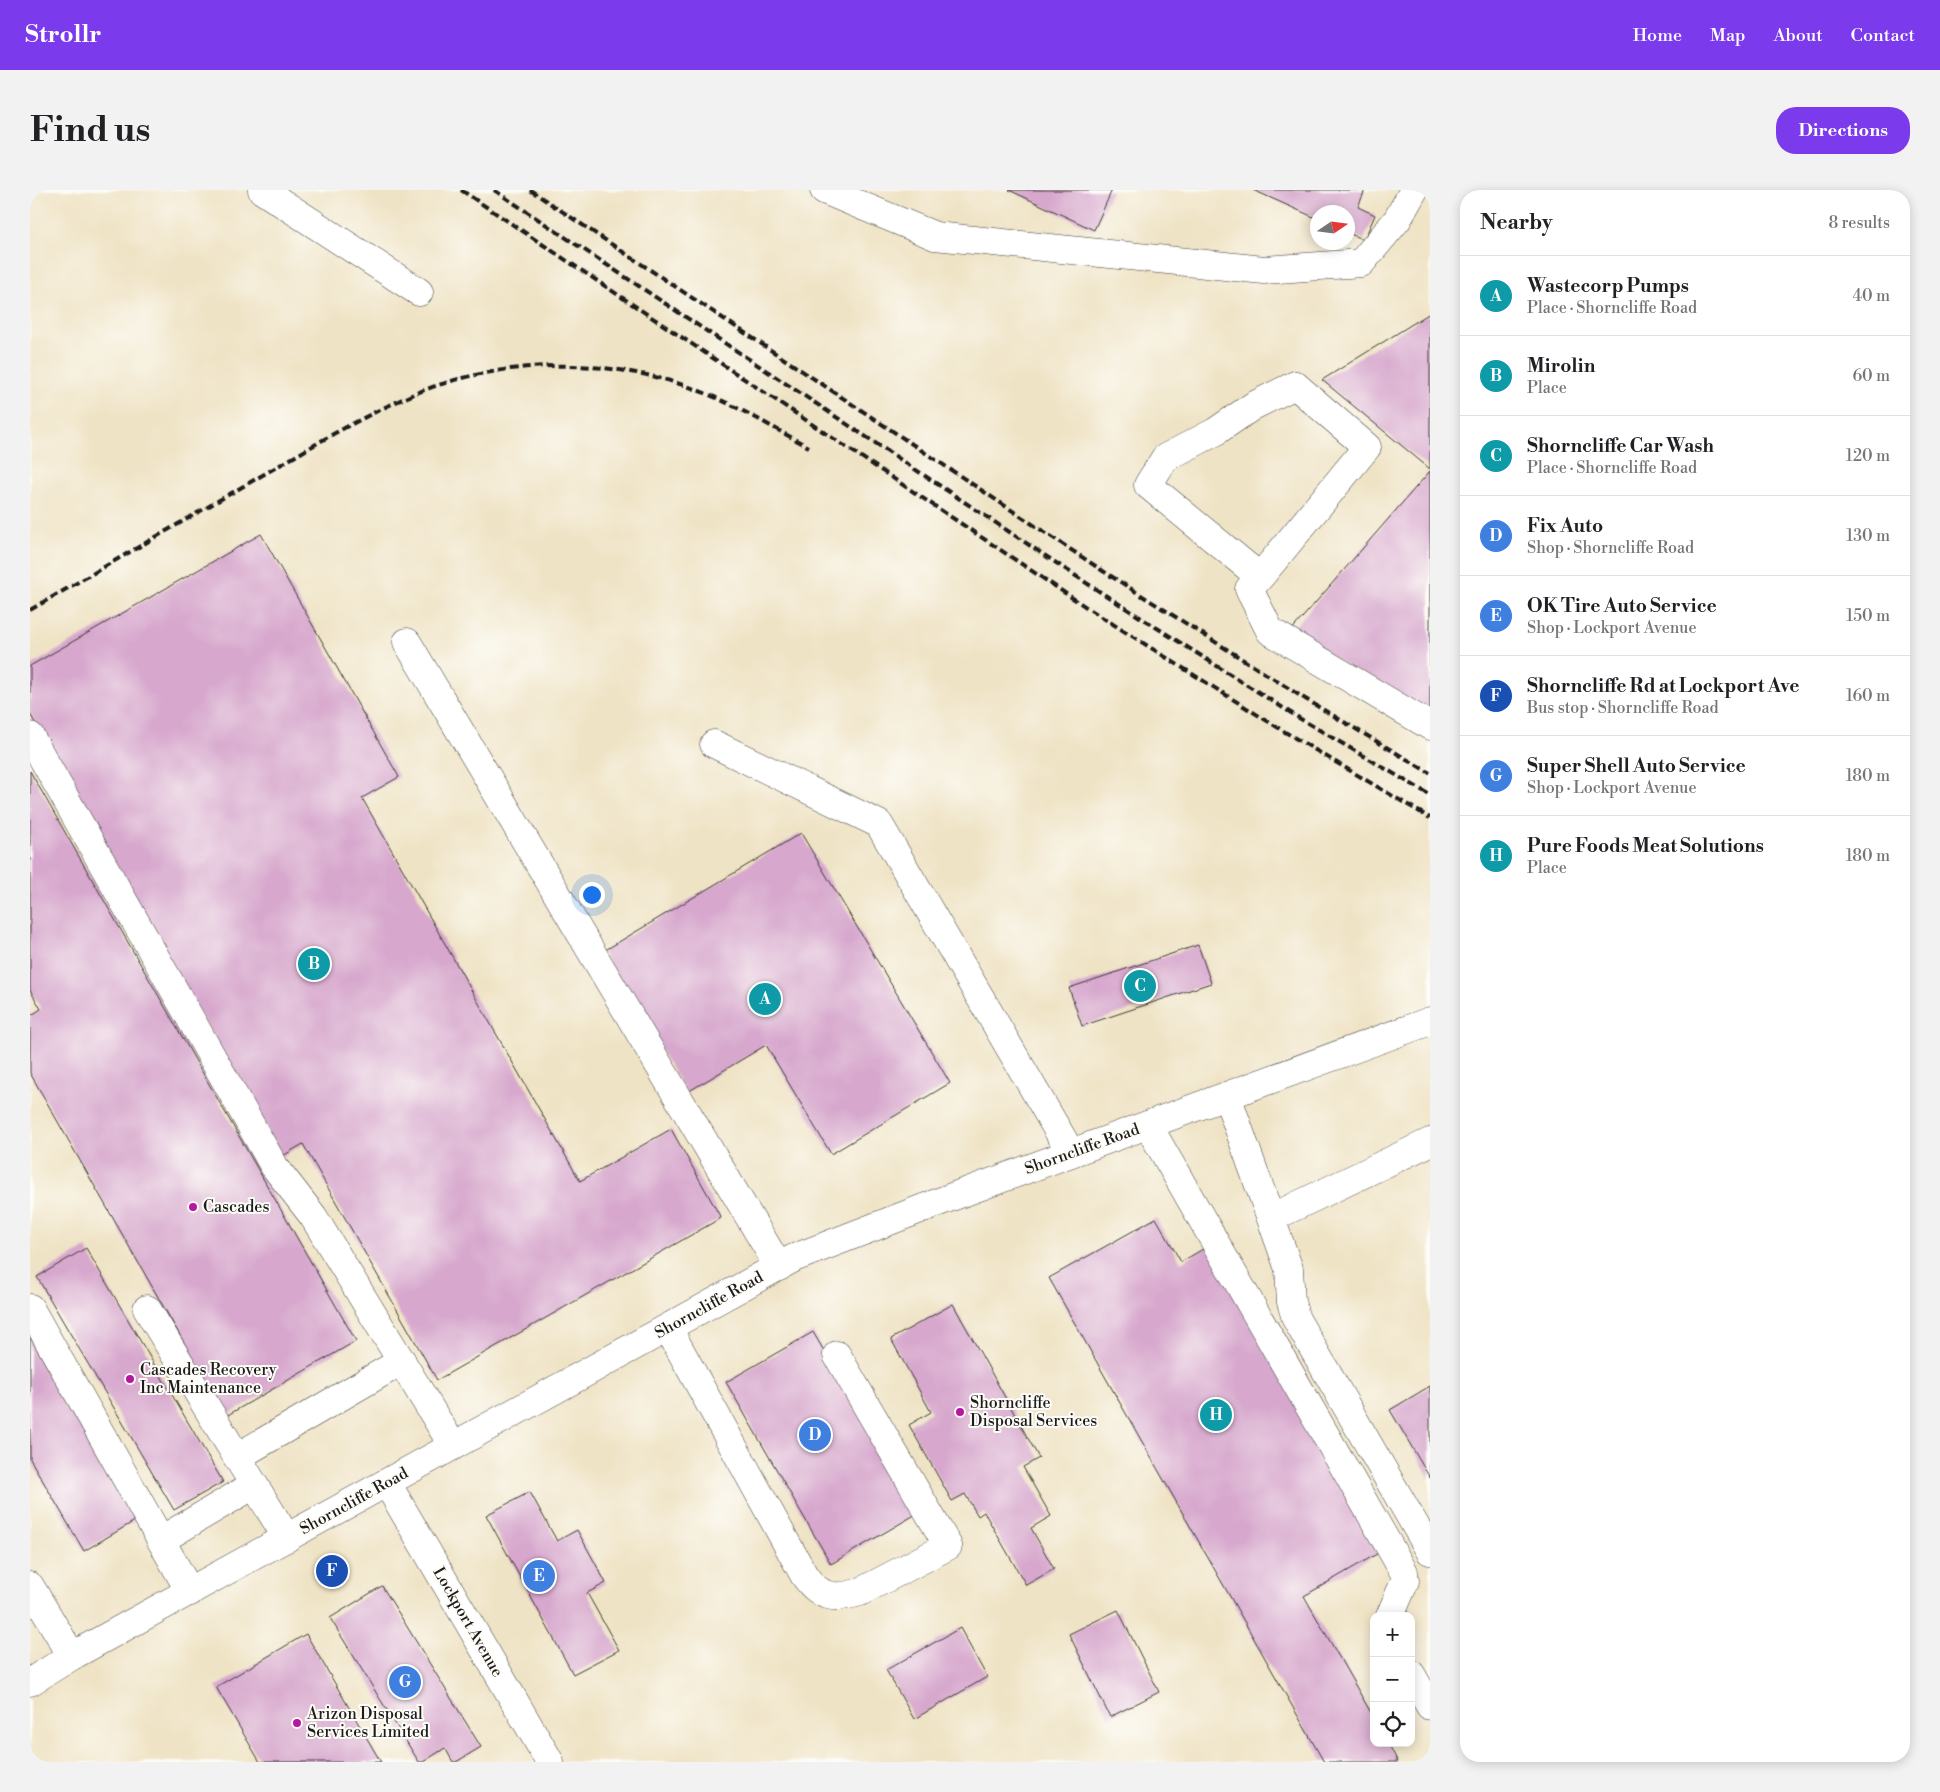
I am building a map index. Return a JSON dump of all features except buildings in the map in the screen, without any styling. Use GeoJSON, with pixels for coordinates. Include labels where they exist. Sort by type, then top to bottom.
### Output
{"type":"FeatureCollection","features":[{"type":"Feature","properties":{"kind":"street"},"geometry":{"type":"LineString","coordinates":[[262,190],[419,292]]}},
{"type":"Feature","properties":{"kind":"street"},"geometry":{"type":"LineString","coordinates":[[824,190],[935,236],[1264,270],[1361,263],[1396,220],[1414,190]]}},
{"type":"Feature","properties":{"kind":"street"},"geometry":{"type":"LineString","coordinates":[[1260,577],[1148,485],[1164,458],[1215,432],[1253,406],[1295,385],[1367,447],[1260,577],[1249,589],[1270,631],[1430,726]]}},
{"type":"Feature","properties":{"kind":"street"},"geometry":{"type":"LineString","coordinates":[[407,642],[779,1267]]}},
{"type":"Feature","properties":{"kind":"street"},"geometry":{"type":"LineString","coordinates":[[30,736],[274,1166],[313,1216],[453,1446]]}},
{"type":"Feature","properties":{"kind":"street"},"geometry":{"type":"LineString","coordinates":[[714,744],[879,824],[1071,1153]]}},
{"type":"Feature","properties":{"kind":"street","name":"Shorncliffe Road"},"geometry":{"type":"LineString","coordinates":[[30,1682],[72,1656],[794,1258],[957,1194],[1430,1021]]}},
{"type":"Feature","properties":{"kind":"street"},"geometry":{"type":"LineString","coordinates":[[1227,1096],[1289,1268],[1291,1302],[1296,1320],[1430,1551]]}},
{"type":"Feature","properties":{"kind":"street"},"geometry":{"type":"LineString","coordinates":[[1148,1125],[1404,1572],[1405,1581],[1392,1612]]}},
{"type":"Feature","properties":{"kind":"street"},"geometry":{"type":"LineString","coordinates":[[1271,1218],[1429,1144]]}},
{"type":"Feature","properties":{"kind":"street"},"geometry":{"type":"LineString","coordinates":[[30,1308],[190,1592]]}},
{"type":"Feature","properties":{"kind":"street"},"geometry":{"type":"LineString","coordinates":[[147,1310],[288,1538]]}},
{"type":"Feature","properties":{"kind":"street"},"geometry":{"type":"LineString","coordinates":[[668,1328],[804,1575],[812,1587],[821,1593],[834,1597],[860,1592],[948,1546],[837,1355]]}},
{"type":"Feature","properties":{"kind":"street"},"geometry":{"type":"LineString","coordinates":[[238,1457],[402,1361]]}},
{"type":"Feature","properties":{"kind":"street","name":"Lockport Avenue"},"geometry":{"type":"LineString","coordinates":[[387,1482],[550,1762]]}},
{"type":"Feature","properties":{"kind":"street"},"geometry":{"type":"LineString","coordinates":[[160,1540],[254,1485]]}},
{"type":"Feature","properties":{"kind":"street"},"geometry":{"type":"LineString","coordinates":[[30,1586],[72,1656]]}},
{"type":"Feature","properties":{"kind":"street"},"geometry":{"type":"LineString","coordinates":[[1415,1681],[1430,1706]]}},
{"type":"Feature","properties":{"kind":"railway"},"geometry":{"type":"LineString","coordinates":[[461,190],[1089,609],[1285,732],[1430,818]]}},
{"type":"Feature","properties":{"kind":"railway"},"geometry":{"type":"LineString","coordinates":[[494,190],[1091,586],[1299,718],[1430,795]]}},
{"type":"Feature","properties":{"kind":"railway"},"geometry":{"type":"LineString","coordinates":[[530,190],[1103,571],[1307,700],[1430,773]]}},
{"type":"Feature","properties":{"kind":"railway"},"geometry":{"type":"LineString","coordinates":[[30,610],[369,415],[427,389],[495,371],[566,366],[602,368],[672,381],[705,393],[745,412],[809,447]]}},
{"type":"Feature","properties":{"kind":"place","name":"Mirolin"},"geometry":{"type":"Point","coordinates":[314,964]}},
{"type":"Feature","properties":{"kind":"place","name":"Shorncliffe Car Wash"},"geometry":{"type":"Point","coordinates":[1140,986]}},
{"type":"Feature","properties":{"kind":"place","name":"Wastecorp Pumps"},"geometry":{"type":"Point","coordinates":[765,999]}},
{"type":"Feature","properties":{"kind":"place","name":"Cascades"},"geometry":{"type":"Point","coordinates":[193,1207]}},
{"type":"Feature","properties":{"kind":"place","name":"Cascades Recovery Inc Maintenance"},"geometry":{"type":"Point","coordinates":[130,1379]}},
{"type":"Feature","properties":{"kind":"place","name":"Shorncliffe Disposal Services"},"geometry":{"type":"Point","coordinates":[960,1412]}},
{"type":"Feature","properties":{"kind":"place","name":"Pure Foods Meat Solutions"},"geometry":{"type":"Point","coordinates":[1216,1415]}},
{"type":"Feature","properties":{"kind":"place","name":"Fix Auto"},"geometry":{"type":"Point","coordinates":[815,1435]}},
{"type":"Feature","properties":{"kind":"place","name":"Shorncliffe Rd at Lockport Ave"},"geometry":{"type":"Point","coordinates":[332,1571]}},
{"type":"Feature","properties":{"kind":"place","name":"OK Tire Auto Service"},"geometry":{"type":"Point","coordinates":[539,1576]}},
{"type":"Feature","properties":{"kind":"place","name":"Super Shell Auto Service"},"geometry":{"type":"Point","coordinates":[405,1682]}},
{"type":"Feature","properties":{"kind":"place","name":"Arizon Disposal Services Limited"},"geometry":{"type":"Point","coordinates":[297,1723]}}]}
